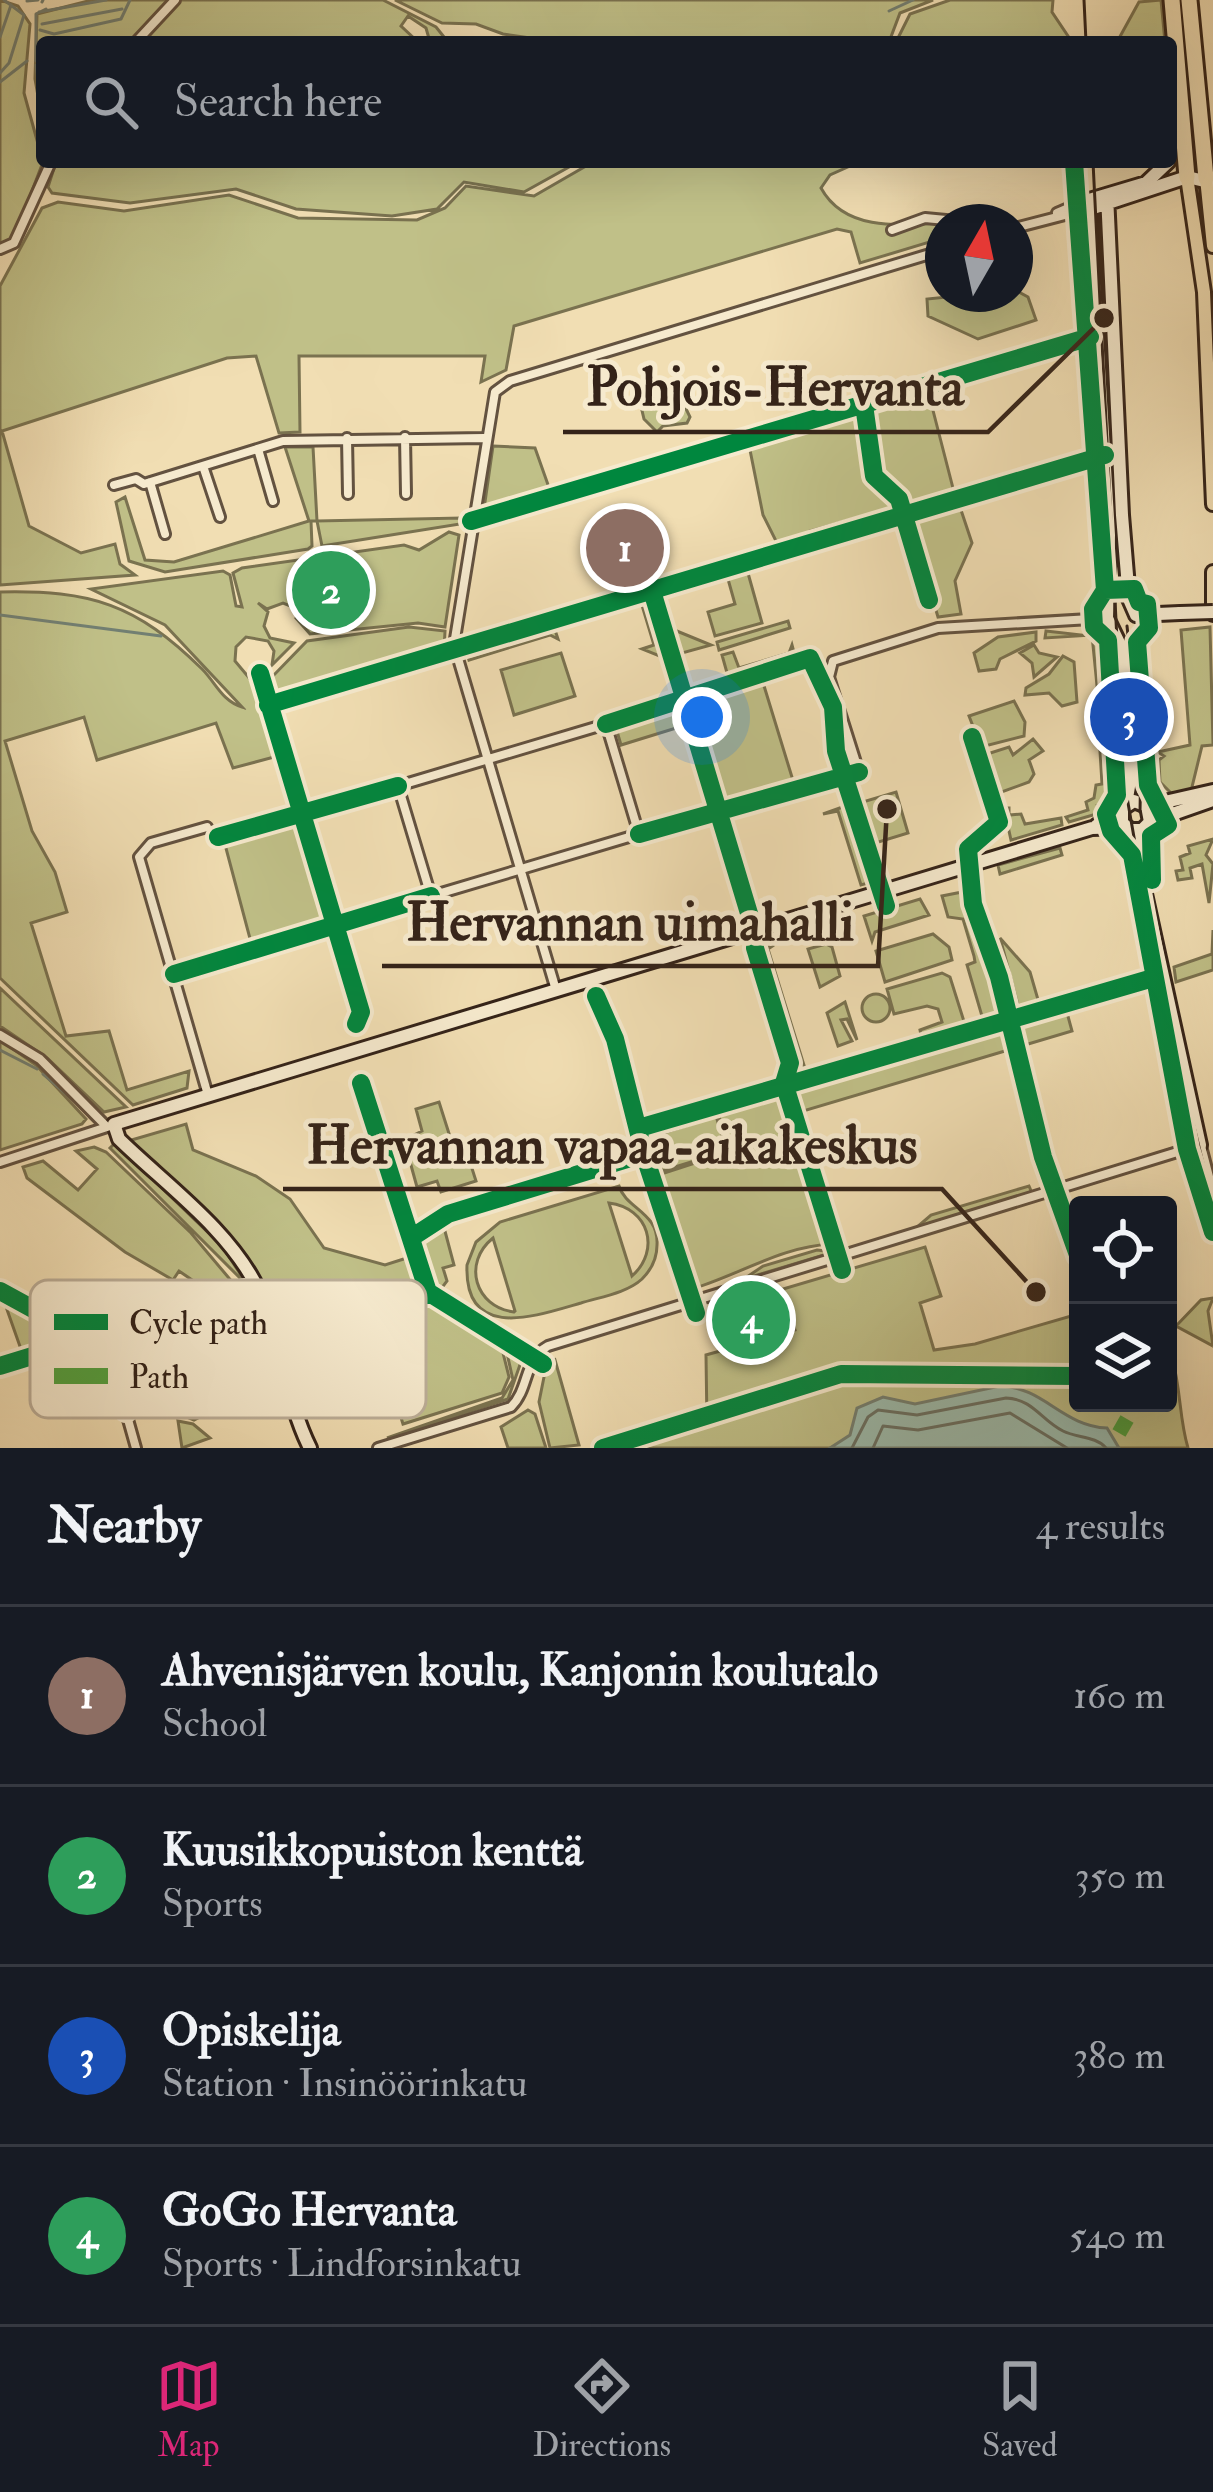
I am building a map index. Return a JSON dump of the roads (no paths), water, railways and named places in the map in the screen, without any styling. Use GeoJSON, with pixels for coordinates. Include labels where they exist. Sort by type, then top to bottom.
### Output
{"type":"FeatureCollection","features":[{"type":"Feature","properties":{"kind":"highway"},"geometry":{"type":"LineString","coordinates":[[1172,0],[1176,36]]}},
{"type":"Feature","properties":{"kind":"highway"},"geometry":{"type":"LineString","coordinates":[[1190,6],[1209,170]]}},
{"type":"Feature","properties":{"kind":"highway"},"geometry":{"type":"LineString","coordinates":[[1177,54],[1187,177]]}},
{"type":"Feature","properties":{"kind":"main road"},"geometry":{"type":"LineString","coordinates":[[1177,100],[1179,85]]}},
{"type":"Feature","properties":{"kind":"main road"},"geometry":{"type":"LineString","coordinates":[[1108,199],[1146,183],[1160,168]]}},
{"type":"Feature","properties":{"kind":"main road"},"geometry":{"type":"LineString","coordinates":[[1200,1145],[1166,1009],[1138,827],[1144,804],[1132,769],[1122,630],[1109,612],[1089,204],[1209,170],[1213,246]]}},
{"type":"Feature","properties":{"kind":"main road"},"geometry":{"type":"LineString","coordinates":[[1187,177],[1204,292],[1213,504]]}},
{"type":"Feature","properties":{"kind":"main road"},"geometry":{"type":"LineString","coordinates":[[1108,199],[1133,610],[1122,630]]}},
{"type":"Feature","properties":{"kind":"main road"},"geometry":{"type":"LineString","coordinates":[[1109,612],[1213,613],[1213,572]]}},
{"type":"Feature","properties":{"kind":"main road"},"geometry":{"type":"LineString","coordinates":[[1132,769],[1124,807],[1138,827]]}},
{"type":"Feature","properties":{"kind":"main road"},"geometry":{"type":"LineString","coordinates":[[1092,828],[1124,807],[1213,791]]}},
{"type":"Feature","properties":{"kind":"main road"},"geometry":{"type":"LineString","coordinates":[[252,1280],[110,1126],[1092,828],[1138,827],[1213,800]]}},
{"type":"Feature","properties":{"kind":"main road"},"geometry":{"type":"LineString","coordinates":[[301,1418],[310,1448]]}},
{"type":"Feature","properties":{"kind":"street"},"geometry":{"type":"LineString","coordinates":[[142,36],[175,0]]}},
{"type":"Feature","properties":{"kind":"street"},"geometry":{"type":"LineString","coordinates":[[0,249],[14,243],[48,168]]}},
{"type":"Feature","properties":{"kind":"street"},"geometry":{"type":"LineString","coordinates":[[1033,222],[1089,204]]}},
{"type":"Feature","properties":{"kind":"street"},"geometry":{"type":"LineString","coordinates":[[892,230],[925,218]]}},
{"type":"Feature","properties":{"kind":"street"},"geometry":{"type":"LineString","coordinates":[[556,990],[454,645],[484,438],[496,392],[510,381],[925,255]]}},
{"type":"Feature","properties":{"kind":"street"},"geometry":{"type":"LineString","coordinates":[[405,436],[406,494]]}},
{"type":"Feature","properties":{"kind":"street"},"geometry":{"type":"LineString","coordinates":[[347,438],[348,494]]}},
{"type":"Feature","properties":{"kind":"street"},"geometry":{"type":"LineString","coordinates":[[114,485],[136,478],[150,482],[294,439],[484,438]]}},
{"type":"Feature","properties":{"kind":"street"},"geometry":{"type":"LineString","coordinates":[[258,449],[273,501]]}},
{"type":"Feature","properties":{"kind":"street"},"geometry":{"type":"LineString","coordinates":[[203,466],[220,517]]}},
{"type":"Feature","properties":{"kind":"street"},"geometry":{"type":"LineString","coordinates":[[150,482],[165,534]]}},
{"type":"Feature","properties":{"kind":"street"},"geometry":{"type":"LineString","coordinates":[[859,772],[829,677],[833,661],[938,628],[1109,612]]}},
{"type":"Feature","properties":{"kind":"street"},"geometry":{"type":"LineString","coordinates":[[606,724],[639,834],[520,869],[431,896],[398,786],[606,724]]}},
{"type":"Feature","properties":{"kind":"street"},"geometry":{"type":"LineString","coordinates":[[207,827],[151,843],[139,857],[208,1095]]}},
{"type":"Feature","properties":{"kind":"street"},"geometry":{"type":"LineString","coordinates":[[0,1035],[40,1058],[110,1126],[0,1162]]}},
{"type":"Feature","properties":{"kind":"street"},"geometry":{"type":"LineString","coordinates":[[1200,1145],[1213,1170]]}},
{"type":"Feature","properties":{"kind":"street"},"geometry":{"type":"LineString","coordinates":[[1200,1145],[1213,1192]]}},
{"type":"Feature","properties":{"kind":"street"},"geometry":{"type":"LineString","coordinates":[[378,1448],[511,1407],[520,1396],[532,1359],[548,1346],[1200,1145]]}},
{"type":"Feature","properties":{"kind":"street"},"geometry":{"type":"LineString","coordinates":[[128,1418],[136,1448]]}},
{"type":"Feature","properties":{"kind":"water"},"geometry":{"type":"Polygon","coordinates":[[[1000,1386],[1029,1393],[1077,1421],[1107,1428],[1119,1448],[830,1448],[850,1435],[857,1408],[883,1397],[915,1404],[1000,1386]]]}},
{"type":"Feature","properties":{"kind":"waterway"},"geometry":{"type":"LineString","coordinates":[[0,73],[9,63],[24,15],[4,0]]}},
{"type":"Feature","properties":{"kind":"waterway"},"geometry":{"type":"LineString","coordinates":[[27,1],[38,0]]}},
{"type":"Feature","properties":{"kind":"waterway"},"geometry":{"type":"LineString","coordinates":[[39,12],[106,0]]}},
{"type":"Feature","properties":{"kind":"waterway"},"geometry":{"type":"LineString","coordinates":[[40,30],[54,34],[121,19],[130,0]]}},
{"type":"Feature","properties":{"kind":"waterway"},"geometry":{"type":"LineString","coordinates":[[889,11],[913,0]]}},
{"type":"Feature","properties":{"kind":"waterway"},"geometry":{"type":"LineString","coordinates":[[0,37],[11,5]]}},
{"type":"Feature","properties":{"kind":"waterway"},"geometry":{"type":"LineString","coordinates":[[36,61],[36,14],[46,9]]}},
{"type":"Feature","properties":{"kind":"waterway"},"geometry":{"type":"LineString","coordinates":[[42,24],[122,9]]}},
{"type":"Feature","properties":{"kind":"waterway"},"geometry":{"type":"LineString","coordinates":[[0,82],[27,61]]}},
{"type":"Feature","properties":{"kind":"waterway"},"geometry":{"type":"LineString","coordinates":[[1085,168],[1086,182]]}},
{"type":"Feature","properties":{"kind":"waterway"},"geometry":{"type":"LineString","coordinates":[[0,615],[161,636]]}},
{"type":"Feature","properties":{"kind":"waterway"},"geometry":{"type":"LineString","coordinates":[[0,1050],[37,1069]]}},
{"type":"Feature","properties":{"kind":"waterway"},"geometry":{"type":"LineString","coordinates":[[43,1074],[84,1109]]}},
{"type":"Feature","properties":{"kind":"tram line"},"geometry":{"type":"LineString","coordinates":[[1084,0],[1086,36]]}},
{"type":"Feature","properties":{"kind":"tram line"},"geometry":{"type":"LineString","coordinates":[[1093,168],[1124,780],[1161,992],[1213,1204]]}},
{"type":"Feature","properties":{"kind":"tram line"},"geometry":{"type":"LineString","coordinates":[[1127,626],[1141,756],[1140,812]]}},
{"type":"Feature","properties":{"kind":"place","name":"Pohjois-Hervanta"},"geometry":{"type":"Point","coordinates":[1104,318]}},
{"type":"Feature","properties":{"kind":"place","name":"Ahvenisjärven koulu, Kanjonin koulutalo"},"geometry":{"type":"Point","coordinates":[625,548]}},
{"type":"Feature","properties":{"kind":"place","name":"Kuusikkopuiston kenttä"},"geometry":{"type":"Point","coordinates":[331,590]}},
{"type":"Feature","properties":{"kind":"place","name":"Opiskelija"},"geometry":{"type":"Point","coordinates":[1129,717]}},
{"type":"Feature","properties":{"kind":"place","name":"Hervannan uimahalli"},"geometry":{"type":"Point","coordinates":[887,809]}},
{"type":"Feature","properties":{"kind":"place","name":"Hervannan vapaa-aikakeskus"},"geometry":{"type":"Point","coordinates":[1036,1292]}},
{"type":"Feature","properties":{"kind":"place","name":"GoGo Hervanta"},"geometry":{"type":"Point","coordinates":[751,1320]}}]}
